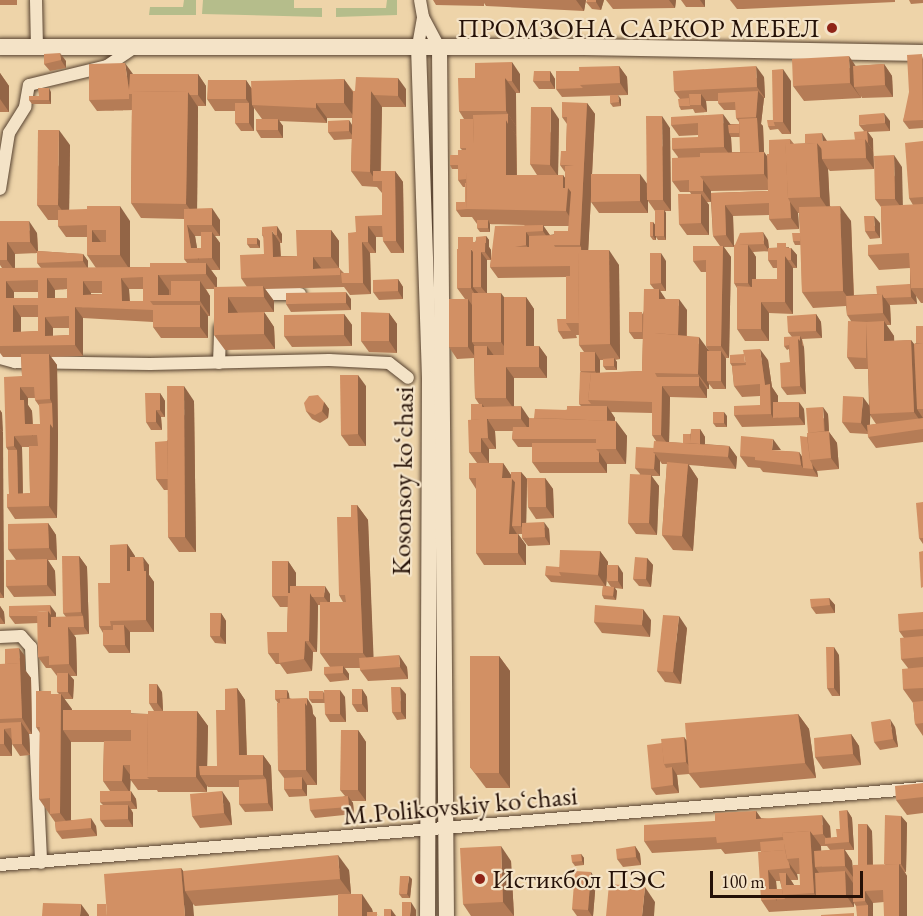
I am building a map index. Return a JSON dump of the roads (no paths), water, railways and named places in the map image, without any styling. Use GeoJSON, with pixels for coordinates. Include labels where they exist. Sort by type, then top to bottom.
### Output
{"type":"FeatureCollection","features":[{"type":"Feature","properties":{"kind":"main road"},"geometry":{"type":"LineString","coordinates":[[0,46],[439,46],[923,52]]}},
{"type":"Feature","properties":{"kind":"street"},"geometry":{"type":"LineString","coordinates":[[36,0],[37,46]]}},
{"type":"Feature","properties":{"kind":"street"},"geometry":{"type":"LineString","coordinates":[[420,0],[423,17],[439,46]]}},
{"type":"Feature","properties":{"kind":"street"},"geometry":{"type":"LineString","coordinates":[[418,46],[423,17]]}},
{"type":"Feature","properties":{"kind":"street"},"geometry":{"type":"LineString","coordinates":[[0,189],[9,133],[25,107],[29,85],[107,66],[138,46]]}},
{"type":"Feature","properties":{"kind":"street","name":"Kosonsoy koʻchasi"},"geometry":{"type":"LineString","coordinates":[[418,46],[429,378],[425,832],[427,916]]}},
{"type":"Feature","properties":{"kind":"street","name":"Kosonsoy koʻchasi"},"geometry":{"type":"LineString","coordinates":[[439,46],[446,916]]}},
{"type":"Feature","properties":{"kind":"street"},"geometry":{"type":"LineString","coordinates":[[238,294],[310,294]]}},
{"type":"Feature","properties":{"kind":"street"},"geometry":{"type":"LineString","coordinates":[[219,363],[220,309]]}},
{"type":"Feature","properties":{"kind":"street","name":"Kosonsoy koʻchasi"},"geometry":{"type":"LineString","coordinates":[[0,358],[15,362],[380,362],[397,366],[408,378]]}},
{"type":"Feature","properties":{"kind":"street"},"geometry":{"type":"LineString","coordinates":[[0,637],[23,637],[31,647],[41,863]]}},
{"type":"Feature","properties":{"kind":"street","name":"M.Polikovskiy koʻchasi"},"geometry":{"type":"LineString","coordinates":[[0,865],[445,831],[923,788]]}},
{"type":"Feature","properties":{"kind":"place","name":"ПРОМЗОНА САРКОР МЕБЕЛ"},"geometry":{"type":"Point","coordinates":[832,28]}},
{"type":"Feature","properties":{"kind":"place","name":"Истикбол ПЭС"},"geometry":{"type":"Point","coordinates":[480,879]}}]}
